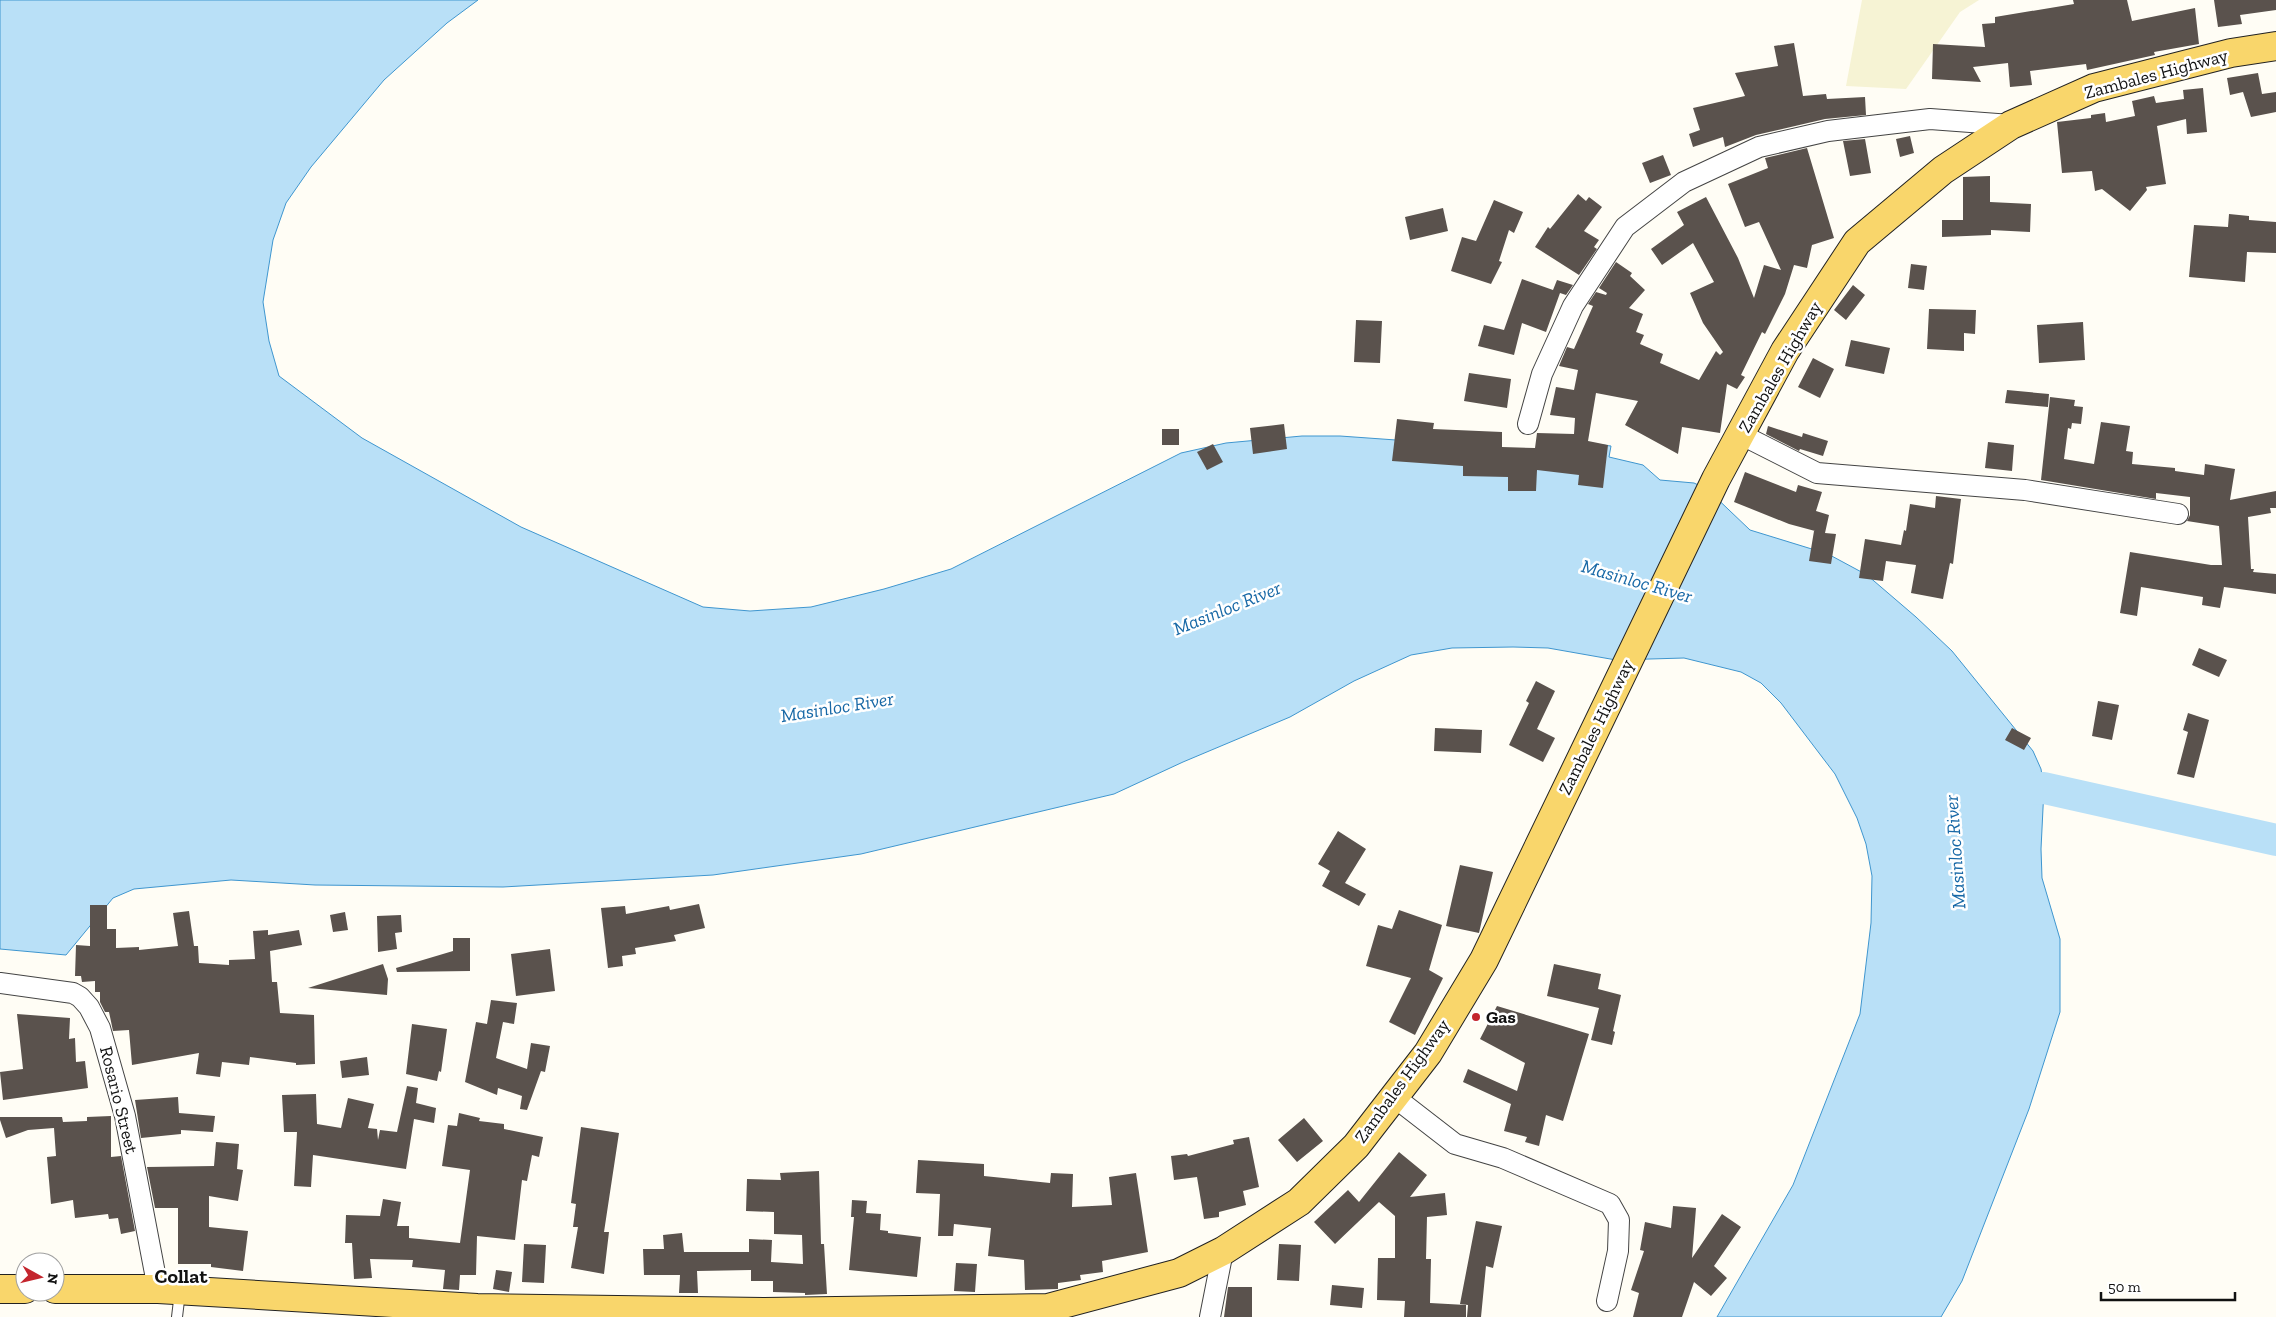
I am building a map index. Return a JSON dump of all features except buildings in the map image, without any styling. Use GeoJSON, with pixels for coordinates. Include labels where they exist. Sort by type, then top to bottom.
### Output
{"type":"FeatureCollection","features":[{"type":"Feature","properties":{"kind":"main road","name":"Zambales Highway"},"geometry":{"type":"LineString","coordinates":[[65,1289],[169,1290],[476,1312],[764,1312],[1048,1308],[1179,1273],[1223,1251],[1299,1202],[1356,1146],[1428,1053],[1484,960],[1716,479],[1784,351],[1857,242],[1943,170],[2011,125],[2094,88],[2231,53],[2276,46]]}},
{"type":"Feature","properties":{"kind":"main road"},"geometry":{"type":"LineString","coordinates":[[0,1289],[15,1289]]}},
{"type":"Feature","properties":{"kind":"street"},"geometry":{"type":"LineString","coordinates":[[1528,424],[1542,374],[1573,306],[1625,227],[1684,182],[1759,147],[1828,131],[1930,119],[2011,125]]}},
{"type":"Feature","properties":{"kind":"street"},"geometry":{"type":"LineString","coordinates":[[1740,434],[1817,473],[2026,490],[2178,514]]}},
{"type":"Feature","properties":{"kind":"street","name":"Rosario Street"},"geometry":{"type":"LineString","coordinates":[[0,983],[73,993],[80,997],[89,1007],[100,1028],[125,1116],[169,1290]]}},
{"type":"Feature","properties":{"kind":"street"},"geometry":{"type":"LineString","coordinates":[[1393,1096],[1455,1144],[1503,1158],[1594,1195],[1610,1204],[1619,1220],[1618,1243],[1607,1301]]}},
{"type":"Feature","properties":{"kind":"street"},"geometry":{"type":"LineString","coordinates":[[1210,1317],[1223,1251]]}},
{"type":"Feature","properties":{"kind":"lane"},"geometry":{"type":"LineString","coordinates":[[169,1290],[177,1317]]}},
{"type":"Feature","properties":{"kind":"shaded area"},"geometry":{"type":"Polygon","coordinates":[[[1862,0],[1979,0],[1960,12],[1906,89],[1846,86],[1862,0]]]}},
{"type":"Feature","properties":{"kind":"water","name":"Masinloc River"},"geometry":{"type":"Polygon","coordinates":[[[0,0],[478,0],[447,23],[384,80],[311,167],[286,203],[273,240],[263,302],[269,341],[279,376],[362,438],[521,527],[703,607],[750,611],[811,607],[884,589],[951,569],[1181,453],[1226,443],[1302,436],[1340,436],[1410,441],[1523,455],[1594,444],[1611,446],[1609,457],[1643,465],[1660,480],[1694,483],[1707,489],[1750,530],[1828,554],[1867,575],[1952,651],[2033,751],[2041,769],[2044,788],[2041,849],[2042,878],[2060,939],[2060,1012],[2029,1109],[1962,1281],[1941,1317],[1717,1317],[1793,1185],[1860,1014],[1871,923],[1872,876],[1866,844],[1857,818],[1835,774],[1781,703],[1761,683],[1741,672],[1684,658],[1616,660],[1548,648],[1513,647],[1452,648],[1411,655],[1354,681],[1290,717],[1183,762],[1114,794],[861,854],[713,875],[503,887],[315,885],[231,880],[134,889],[113,898],[66,955],[0,949],[0,0]]]}},
{"type":"Feature","properties":{"kind":"waterway"},"geometry":{"type":"LineString","coordinates":[[1999,789],[2044,788],[2276,840]]}},
{"type":"Feature","properties":{"kind":"place","name":"Gas"},"geometry":{"type":"Point","coordinates":[1476,1017]}},
{"type":"Feature","properties":{"kind":"district","name":"Collat"},"geometry":{"type":"Point","coordinates":[181,1276]}}]}
